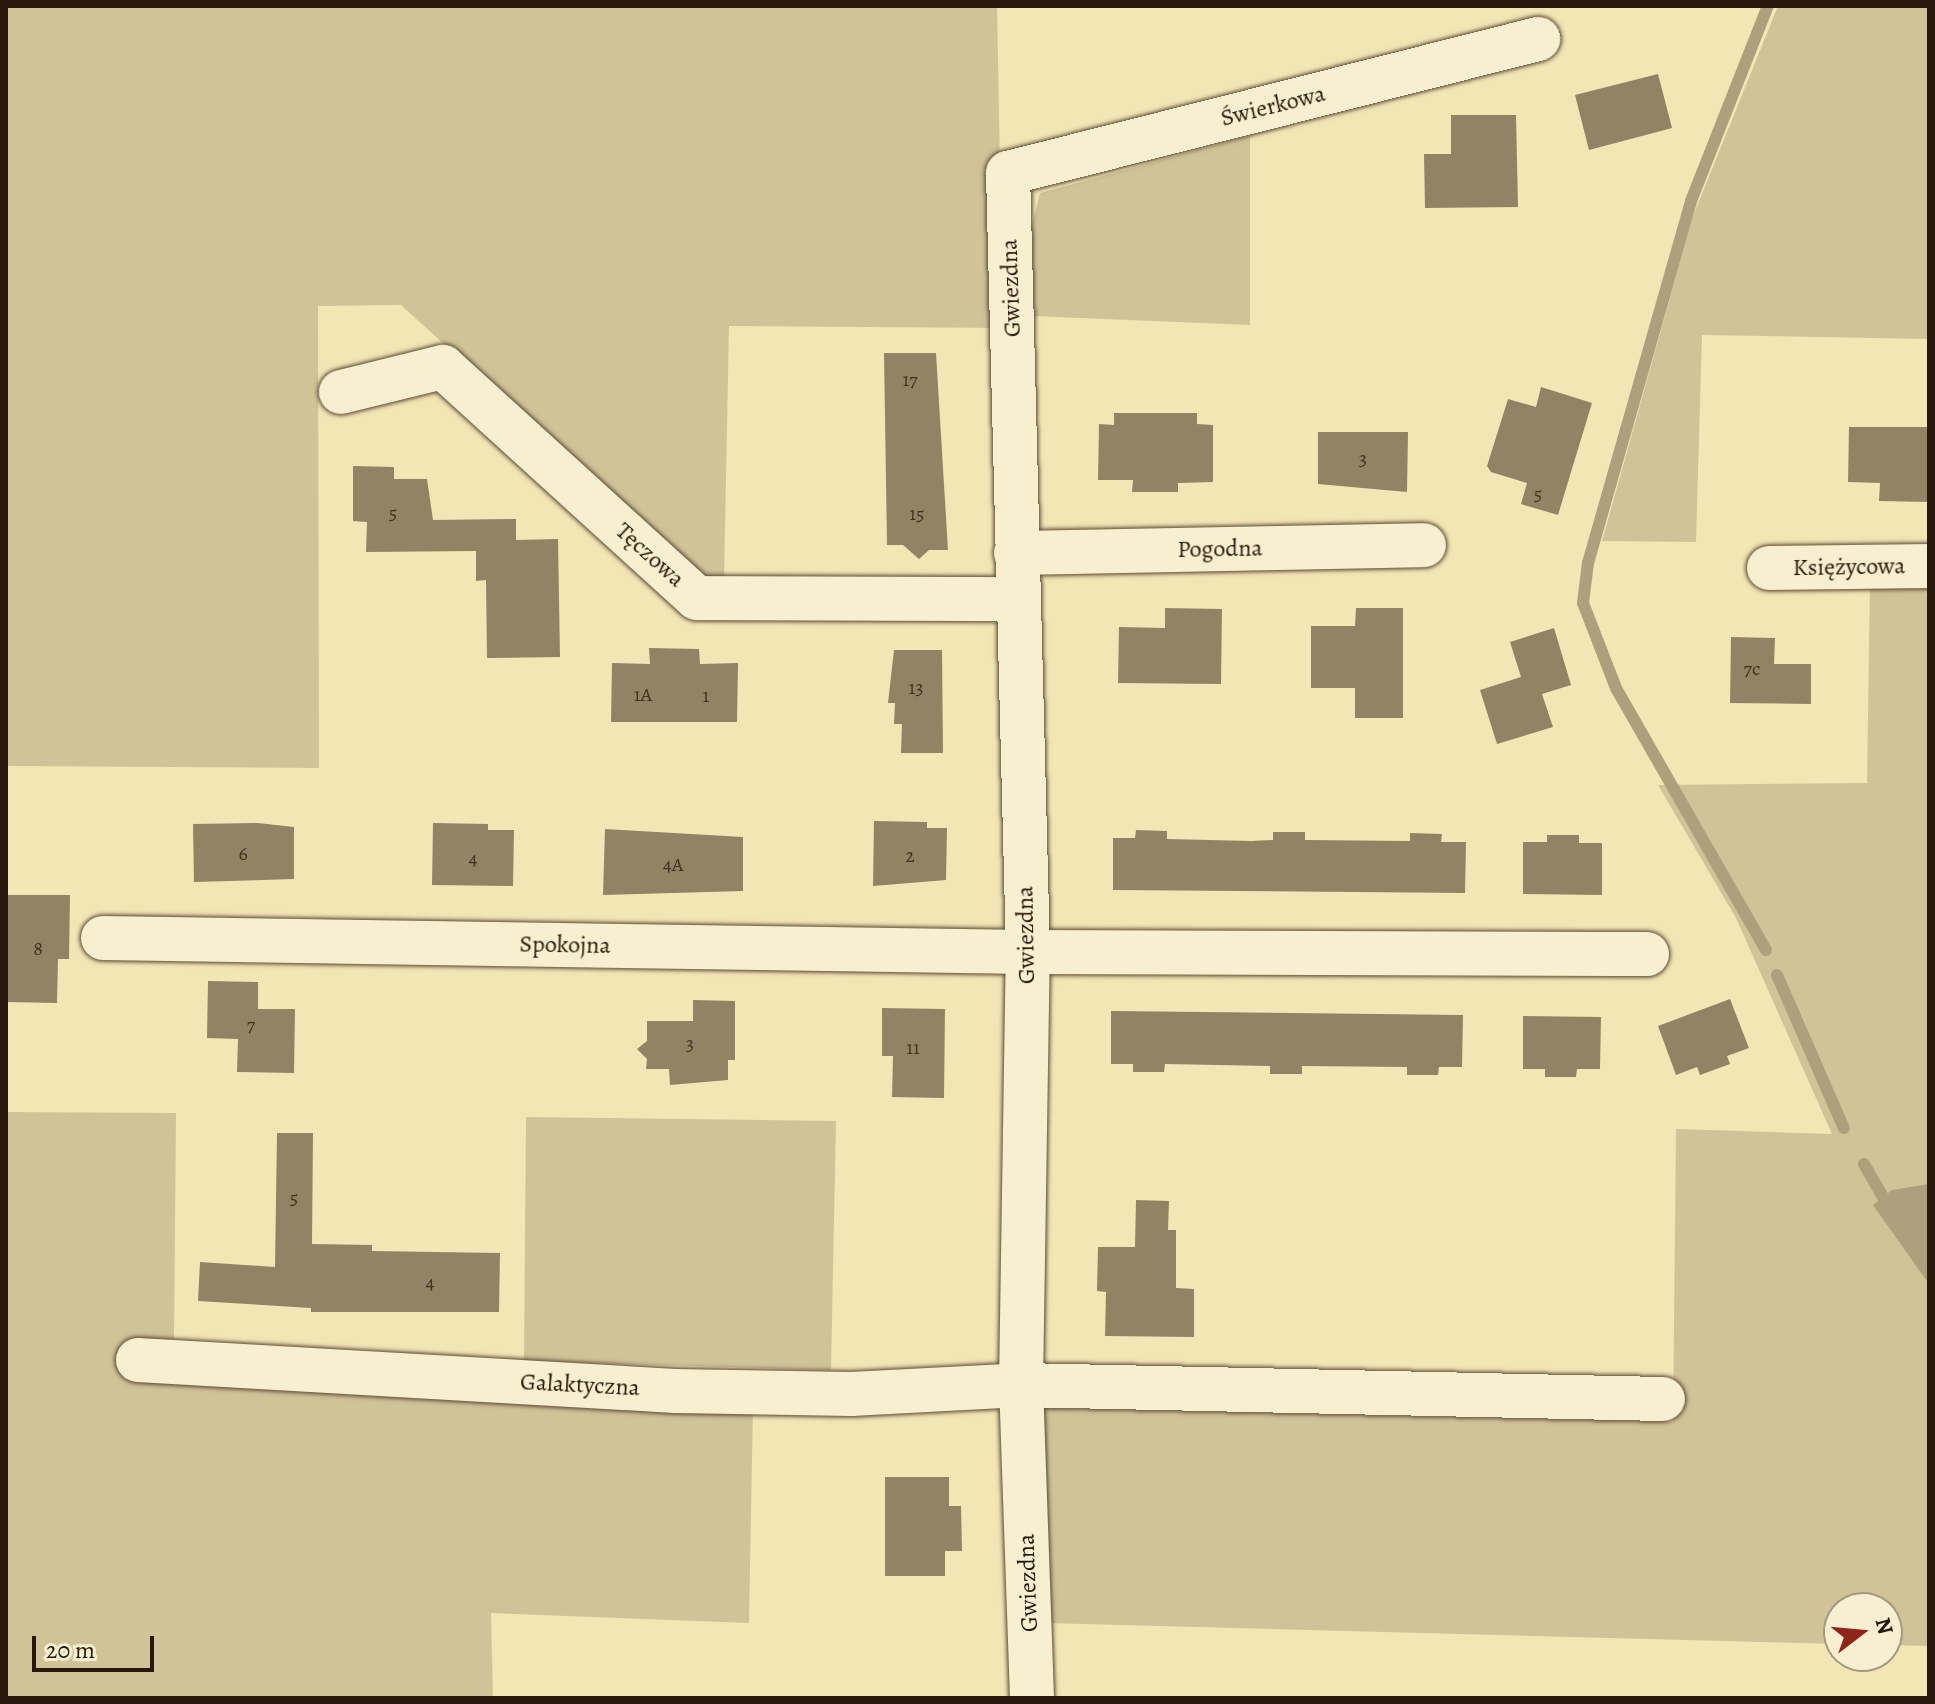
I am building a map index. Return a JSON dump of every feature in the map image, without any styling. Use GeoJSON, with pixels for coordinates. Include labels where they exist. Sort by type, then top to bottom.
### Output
{"type":"FeatureCollection","features":[{"type":"Feature","properties":{"kind":"street","name":"Świerkowa"},"geometry":{"type":"LineString","coordinates":[[1008,173],[1538,39]]}},
{"type":"Feature","properties":{"kind":"street","name":"Gwiezdna"},"geometry":{"type":"LineString","coordinates":[[1008,173],[1028,952],[1021,1385],[1032,1698]]}},
{"type":"Feature","properties":{"kind":"street","name":"Tęczowa"},"geometry":{"type":"LineString","coordinates":[[341,392],[443,367],[697,598],[1017,599]]}},
{"type":"Feature","properties":{"kind":"street","name":"Pogodna"},"geometry":{"type":"LineString","coordinates":[[1016,553],[1424,545]]}},
{"type":"Feature","properties":{"kind":"street","name":"Księżycowa"},"geometry":{"type":"LineString","coordinates":[[1769,568],[1929,566]]}},
{"type":"Feature","properties":{"kind":"street","name":"Spokojna"},"geometry":{"type":"LineString","coordinates":[[103,938],[1028,952],[1647,954]]}},
{"type":"Feature","properties":{"kind":"street","name":"Galaktyczna"},"geometry":{"type":"LineString","coordinates":[[138,1360],[675,1391],[851,1394],[1021,1385],[1663,1399]]}},
{"type":"Feature","properties":{"kind":"shaded area"},"geometry":{"type":"Polygon","coordinates":[[[6,6],[997,6],[1003,328],[729,326],[724,579],[704,580],[401,305],[318,306],[319,768],[6,766],[6,6]]]}},
{"type":"Feature","properties":{"kind":"shaded area"},"geometry":{"type":"Polygon","coordinates":[[[1778,6],[1929,6],[1929,339],[1702,335],[1696,542],[1602,541],[1693,216],[1778,6]]]}},
{"type":"Feature","properties":{"kind":"shaded area"},"geometry":{"type":"Polygon","coordinates":[[[1250,136],[1250,325],[1032,316],[1029,237],[1040,193],[1250,136]]]}},
{"type":"Feature","properties":{"kind":"shaded area"},"geometry":{"type":"Polygon","coordinates":[[[1870,581],[1929,582],[1929,1646],[1903,1645],[1903,1592],[1823,1592],[1823,1644],[1045,1623],[1040,1408],[1673,1422],[1676,1129],[1832,1134],[1736,918],[1658,785],[1867,783],[1870,581]]]}},
{"type":"Feature","properties":{"kind":"shaded area"},"geometry":{"type":"Polygon","coordinates":[[[6,1112],[176,1113],[174,1343],[753,1405],[749,1623],[491,1613],[493,1698],[6,1698],[6,1112]]]}},
{"type":"Feature","properties":{"kind":"shaded area"},"geometry":{"type":"Polygon","coordinates":[[[526,1117],[836,1121],[831,1370],[524,1361],[526,1117]]]}},
{"type":"Feature","properties":{"kind":"shaded area"},"geometry":{"type":"Polygon","coordinates":[[[1929,1184],[1929,1284],[1873,1205],[1892,1190],[1929,1184]]]}},
{"type":"Feature","properties":{"kind":"building"},"geometry":{"type":"Polygon","coordinates":[[[1658,74],[1672,128],[1589,150],[1575,95],[1658,74]]]}},
{"type":"Feature","properties":{"kind":"building"},"geometry":{"type":"Polygon","coordinates":[[[1451,115],[1516,115],[1518,207],[1425,208],[1424,154],[1451,154],[1451,115]]]}},
{"type":"Feature","properties":{"kind":"building"},"geometry":{"type":"Polygon","coordinates":[[[884,353],[936,353],[948,550],[929,550],[919,559],[903,545],[887,545],[884,353]]]}},
{"type":"Feature","properties":{"kind":"building"},"geometry":{"type":"Polygon","coordinates":[[[1541,387],[1592,403],[1558,515],[1521,504],[1527,483],[1491,472],[1487,466],[1508,399],[1536,407],[1541,387]]]}},
{"type":"Feature","properties":{"kind":"building"},"geometry":{"type":"Polygon","coordinates":[[[1114,413],[1197,413],[1197,424],[1213,425],[1213,482],[1178,483],[1178,492],[1132,492],[1133,480],[1098,480],[1099,424],[1114,425],[1114,413]]]}},
{"type":"Feature","properties":{"kind":"building"},"geometry":{"type":"Polygon","coordinates":[[[1849,427],[1929,427],[1929,502],[1879,501],[1880,483],[1848,482],[1849,427]]]}},
{"type":"Feature","properties":{"kind":"building"},"geometry":{"type":"Polygon","coordinates":[[[1318,432],[1408,432],[1407,492],[1318,484],[1318,432]]]}},
{"type":"Feature","properties":{"kind":"building"},"geometry":{"type":"Polygon","coordinates":[[[353,466],[394,467],[394,479],[427,479],[433,520],[516,519],[516,540],[558,539],[560,657],[487,658],[486,580],[476,581],[476,551],[366,552],[367,522],[353,521],[353,466]]]}},
{"type":"Feature","properties":{"kind":"building"},"geometry":{"type":"Polygon","coordinates":[[[1165,608],[1222,609],[1221,684],[1118,683],[1119,627],[1165,628],[1165,608]]]}},
{"type":"Feature","properties":{"kind":"building"},"geometry":{"type":"Polygon","coordinates":[[[1356,608],[1403,608],[1403,718],[1355,718],[1355,688],[1311,688],[1311,626],[1355,626],[1356,608]]]}},
{"type":"Feature","properties":{"kind":"building"},"geometry":{"type":"Polygon","coordinates":[[[1554,628],[1571,685],[1542,694],[1553,727],[1497,744],[1480,690],[1521,677],[1510,642],[1554,628]]]}},
{"type":"Feature","properties":{"kind":"building"},"geometry":{"type":"Polygon","coordinates":[[[1731,637],[1775,638],[1774,664],[1811,664],[1811,704],[1730,703],[1731,637]]]}},
{"type":"Feature","properties":{"kind":"building"},"geometry":{"type":"Polygon","coordinates":[[[649,648],[699,649],[700,664],[738,663],[737,722],[611,722],[612,663],[650,664],[649,648]]]}},
{"type":"Feature","properties":{"kind":"building"},"geometry":{"type":"Polygon","coordinates":[[[894,650],[942,650],[943,753],[901,753],[902,724],[894,724],[895,703],[888,703],[894,650]]]}},
{"type":"Feature","properties":{"kind":"building"},"geometry":{"type":"Polygon","coordinates":[[[874,821],[927,822],[927,828],[947,828],[946,880],[873,886],[874,821]]]}},
{"type":"Feature","properties":{"kind":"building"},"geometry":{"type":"Polygon","coordinates":[[[258,823],[294,827],[294,879],[194,882],[193,824],[258,823]]]}},
{"type":"Feature","properties":{"kind":"building"},"geometry":{"type":"Polygon","coordinates":[[[433,823],[488,824],[488,830],[514,830],[513,886],[432,885],[433,823]]]}},
{"type":"Feature","properties":{"kind":"building"},"geometry":{"type":"Polygon","coordinates":[[[605,829],[743,837],[743,891],[603,895],[605,829]]]}},
{"type":"Feature","properties":{"kind":"building"},"geometry":{"type":"Polygon","coordinates":[[[1136,830],[1167,831],[1167,839],[1251,841],[1273,840],[1273,832],[1305,832],[1305,840],[1410,841],[1410,833],[1442,834],[1441,842],[1466,842],[1465,893],[1113,890],[1113,838],[1135,838],[1136,830]]]}},
{"type":"Feature","properties":{"kind":"building"},"geometry":{"type":"Polygon","coordinates":[[[1547,835],[1579,835],[1579,843],[1602,843],[1602,895],[1523,894],[1523,842],[1547,842],[1547,835]]]}},
{"type":"Feature","properties":{"kind":"building"},"geometry":{"type":"Polygon","coordinates":[[[6,895],[70,895],[69,959],[58,959],[57,1003],[6,1002],[6,895]]]}},
{"type":"Feature","properties":{"kind":"building"},"geometry":{"type":"Polygon","coordinates":[[[208,981],[258,982],[258,1009],[295,1009],[294,1073],[237,1072],[238,1039],[207,1038],[208,981]]]}},
{"type":"Feature","properties":{"kind":"building"},"geometry":{"type":"Polygon","coordinates":[[[1730,999],[1749,1048],[1727,1056],[1730,1064],[1700,1075],[1697,1067],[1676,1075],[1658,1026],[1730,999]]]}},
{"type":"Feature","properties":{"kind":"building"},"geometry":{"type":"Polygon","coordinates":[[[693,1000],[735,1001],[735,1060],[728,1060],[728,1080],[670,1085],[669,1069],[646,1069],[647,1059],[637,1049],[647,1041],[647,1021],[693,1021],[693,1000]]]}},
{"type":"Feature","properties":{"kind":"building"},"geometry":{"type":"Polygon","coordinates":[[[882,1008],[945,1009],[944,1098],[892,1097],[893,1056],[882,1056],[882,1008]]]}},
{"type":"Feature","properties":{"kind":"building"},"geometry":{"type":"Polygon","coordinates":[[[1111,1011],[1463,1015],[1462,1067],[1439,1067],[1438,1075],[1407,1075],[1407,1067],[1302,1066],[1302,1074],[1270,1074],[1270,1066],[1165,1064],[1164,1072],[1133,1072],[1133,1064],[1111,1064],[1111,1011]]]}},
{"type":"Feature","properties":{"kind":"building"},"geometry":{"type":"Polygon","coordinates":[[[1523,1016],[1601,1017],[1600,1069],[1577,1069],[1576,1077],[1545,1077],[1545,1069],[1523,1069],[1523,1016]]]}},
{"type":"Feature","properties":{"kind":"building"},"geometry":{"type":"Polygon","coordinates":[[[277,1133],[313,1133],[312,1244],[372,1245],[372,1251],[500,1253],[499,1312],[311,1312],[311,1308],[198,1301],[200,1262],[275,1267],[277,1133]]]}},
{"type":"Feature","properties":{"kind":"building"},"geometry":{"type":"Polygon","coordinates":[[[1136,1200],[1169,1201],[1168,1230],[1176,1230],[1176,1288],[1194,1289],[1194,1337],[1105,1336],[1106,1292],[1097,1291],[1098,1247],[1135,1247],[1136,1200]]]}},
{"type":"Feature","properties":{"kind":"building"},"geometry":{"type":"Polygon","coordinates":[[[885,1477],[949,1477],[949,1506],[961,1506],[962,1551],[945,1551],[945,1576],[885,1576],[885,1477]]]}},
{"type":"Feature","properties":{"kind":"waterway"},"geometry":{"type":"LineString","coordinates":[[1766,950],[1616,688],[1583,603],[1588,563],[1691,201],[1768,6]]}},
{"type":"Feature","properties":{"kind":"waterway"},"geometry":{"type":"LineString","coordinates":[[1777,975],[1844,1128]]}},
{"type":"Feature","properties":{"kind":"waterway"},"geometry":{"type":"LineString","coordinates":[[1864,1164],[1883,1197]]}}]}
